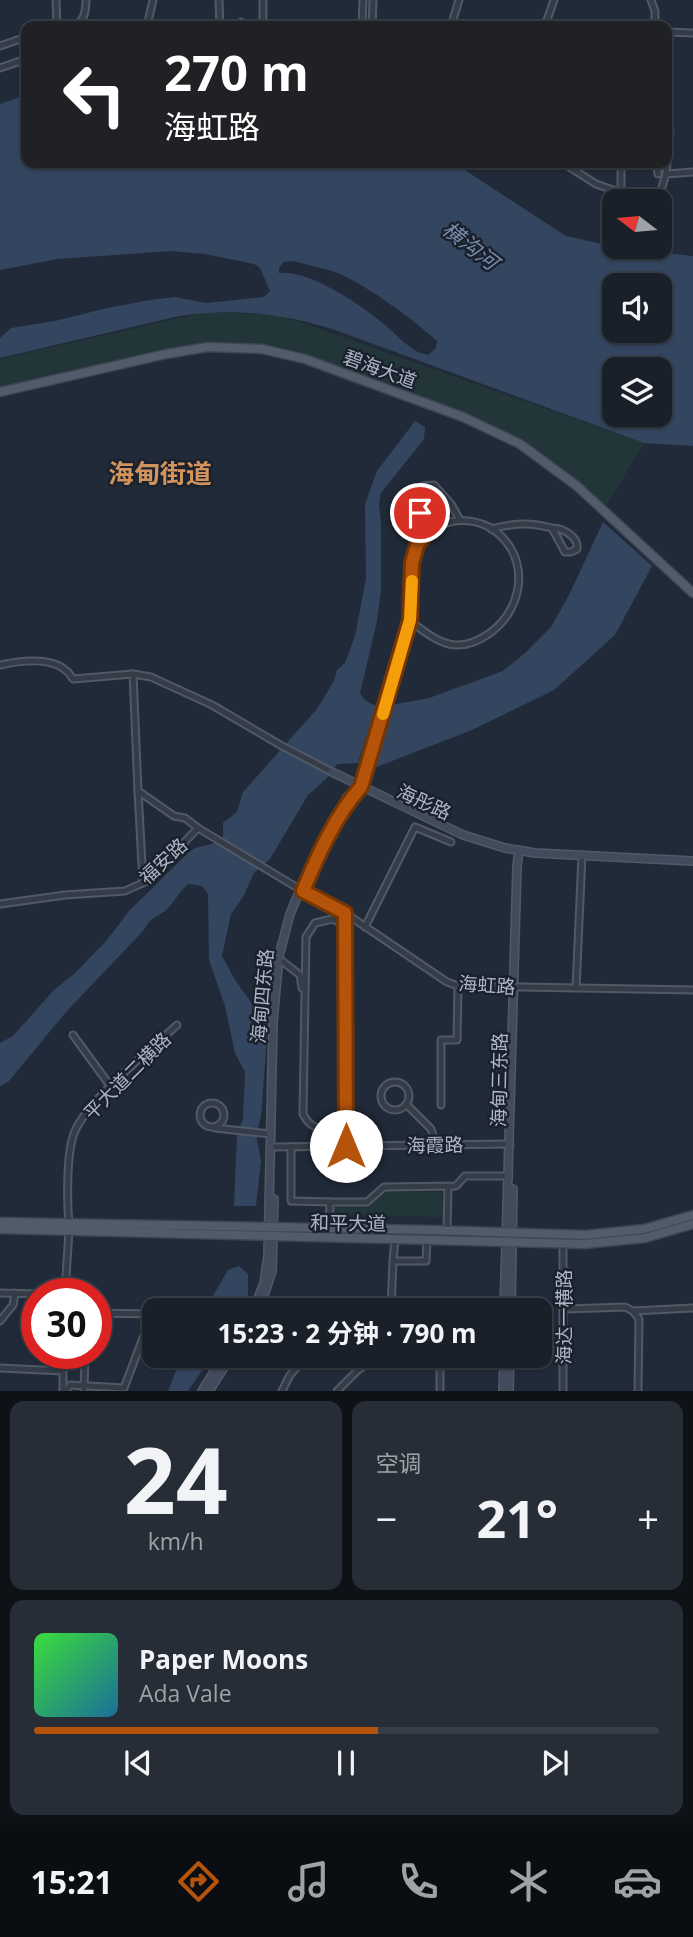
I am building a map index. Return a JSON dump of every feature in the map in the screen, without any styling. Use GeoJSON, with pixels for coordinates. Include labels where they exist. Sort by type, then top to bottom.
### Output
{"type":"FeatureCollection","features":[{"type":"Feature","properties":{"kind":"main road","name":"碧海大道"},"geometry":{"type":"LineString","coordinates":[[0,391],[196,348],[250,348],[298,357],[472,420],[520,444],[577,486],[693,590]]}},
{"type":"Feature","properties":{"kind":"main road","name":"海彤路"},"geometry":{"type":"LineString","coordinates":[[332,772],[370,794],[461,837],[496,849],[693,862]]}},
{"type":"Feature","properties":{"kind":"main road","name":"海甸四东路"},"geometry":{"type":"LineString","coordinates":[[265,1298],[271,1280],[271,1133],[276,975],[284,934],[303,891],[333,828],[350,799],[361,787]]}},
{"type":"Feature","properties":{"kind":"main road"},"geometry":{"type":"LineString","coordinates":[[506,1298],[521,852]]}},
{"type":"Feature","properties":{"kind":"main road","name":"海甸四东路"},"geometry":{"type":"LineString","coordinates":[[257,1298],[266,1273],[271,1233],[278,1005],[282,961],[303,891]]}},
{"type":"Feature","properties":{"kind":"main road","name":"海甸三东路"},"geometry":{"type":"LineString","coordinates":[[511,1298],[509,1237],[515,988]]}},
{"type":"Feature","properties":{"kind":"main road","name":"和平大道"},"geometry":{"type":"LineString","coordinates":[[0,1229],[69,1227],[427,1240],[619,1233],[662,1226],[693,1215]]}},
{"type":"Feature","properties":{"kind":"main road","name":"和平大道"},"geometry":{"type":"LineString","coordinates":[[0,1222],[57,1227]]}},
{"type":"Feature","properties":{"kind":"main road","name":"和平大道"},"geometry":{"type":"LineString","coordinates":[[271,1233],[329,1229],[447,1231],[564,1244],[590,1244],[632,1241],[677,1231],[693,1224]]}},
{"type":"Feature","properties":{"kind":"main road"},"geometry":{"type":"LineString","coordinates":[[202,1391],[216,1368]]}},
{"type":"Feature","properties":{"kind":"main road"},"geometry":{"type":"LineString","coordinates":[[209,1391],[223,1368]]}},
{"type":"Feature","properties":{"kind":"main road"},"geometry":{"type":"LineString","coordinates":[[503,1368],[503,1391]]}},
{"type":"Feature","properties":{"kind":"main road"},"geometry":{"type":"LineString","coordinates":[[509,1391],[510,1368]]}},
{"type":"Feature","properties":{"kind":"street"},"geometry":{"type":"LineString","coordinates":[[56,0],[57,21]]}},
{"type":"Feature","properties":{"kind":"street"},"geometry":{"type":"LineString","coordinates":[[81,21],[86,0]]}},
{"type":"Feature","properties":{"kind":"street"},"geometry":{"type":"LineString","coordinates":[[148,21],[153,0]]}},
{"type":"Feature","properties":{"kind":"street"},"geometry":{"type":"LineString","coordinates":[[219,0],[220,21]]}},
{"type":"Feature","properties":{"kind":"street"},"geometry":{"type":"LineString","coordinates":[[263,0],[263,21]]}},
{"type":"Feature","properties":{"kind":"street"},"geometry":{"type":"LineString","coordinates":[[362,21],[363,0]]}},
{"type":"Feature","properties":{"kind":"street"},"geometry":{"type":"LineString","coordinates":[[372,21],[373,0]]}},
{"type":"Feature","properties":{"kind":"street"},"geometry":{"type":"LineString","coordinates":[[453,21],[459,0]]}},
{"type":"Feature","properties":{"kind":"street"},"geometry":{"type":"LineString","coordinates":[[546,21],[554,0]]}},
{"type":"Feature","properties":{"kind":"street"},"geometry":{"type":"LineString","coordinates":[[651,0],[655,21]]}},
{"type":"Feature","properties":{"kind":"street"},"geometry":{"type":"LineString","coordinates":[[672,32],[693,33]]}},
{"type":"Feature","properties":{"kind":"street"},"geometry":{"type":"LineString","coordinates":[[0,46],[21,39]]}},
{"type":"Feature","properties":{"kind":"street"},"geometry":{"type":"LineString","coordinates":[[0,68],[21,61]]}},
{"type":"Feature","properties":{"kind":"street"},"geometry":{"type":"LineString","coordinates":[[570,168],[587,180],[607,189]]}},
{"type":"Feature","properties":{"kind":"street"},"geometry":{"type":"LineString","coordinates":[[621,168],[621,189]]}},
{"type":"Feature","properties":{"kind":"street"},"geometry":{"type":"LineString","coordinates":[[657,168],[658,174]]}},
{"type":"Feature","properties":{"kind":"street"},"geometry":{"type":"LineString","coordinates":[[661,189],[667,168]]}},
{"type":"Feature","properties":{"kind":"street"},"geometry":{"type":"LineString","coordinates":[[666,174],[693,172]]}},
{"type":"Feature","properties":{"kind":"street"},"geometry":{"type":"LineString","coordinates":[[422,539],[422,519],[415,503],[423,486],[434,485],[451,504],[460,520]]}},
{"type":"Feature","properties":{"kind":"street"},"geometry":{"type":"LineString","coordinates":[[361,787],[410,620],[412,563],[417,545],[448,523],[460,520],[484,525],[502,537],[518,561],[519,584],[509,615],[498,627],[469,644],[456,645],[442,642],[410,620]]}},
{"type":"Feature","properties":{"kind":"street"},"geometry":{"type":"LineString","coordinates":[[491,529],[517,522],[559,529],[574,538],[578,544],[577,550],[565,552],[552,528]]}},
{"type":"Feature","properties":{"kind":"street"},"geometry":{"type":"LineString","coordinates":[[407,627],[418,627]]}},
{"type":"Feature","properties":{"kind":"street"},"geometry":{"type":"LineString","coordinates":[[0,665],[40,661],[68,670],[73,679],[133,674],[151,677],[212,705],[332,772]]}},
{"type":"Feature","properties":{"kind":"street"},"geometry":{"type":"LineString","coordinates":[[133,674],[143,883]]}},
{"type":"Feature","properties":{"kind":"street"},"geometry":{"type":"LineString","coordinates":[[138,791],[174,816],[185,818],[198,828]]}},
{"type":"Feature","properties":{"kind":"street"},"geometry":{"type":"LineString","coordinates":[[365,927],[415,827],[451,842]]}},
{"type":"Feature","properties":{"kind":"street","name":"福安路"},"geometry":{"type":"LineString","coordinates":[[0,905],[65,895],[125,891],[143,883],[198,828],[303,891]]}},
{"type":"Feature","properties":{"kind":"street"},"geometry":{"type":"LineString","coordinates":[[576,988],[582,856]]}},
{"type":"Feature","properties":{"kind":"street","name":"海虹路"},"geometry":{"type":"LineString","coordinates":[[303,891],[345,913],[447,982],[458,986],[693,990]]}},
{"type":"Feature","properties":{"kind":"street"},"geometry":{"type":"LineString","coordinates":[[345,913],[346,1146]]}},
{"type":"Feature","properties":{"kind":"street"},"geometry":{"type":"LineString","coordinates":[[345,925],[332,919],[322,920],[310,927],[306,937],[303,1114],[308,1124],[328,1129],[346,1113]]}},
{"type":"Feature","properties":{"kind":"street"},"geometry":{"type":"LineString","coordinates":[[282,961],[300,975],[304,998]]}},
{"type":"Feature","properties":{"kind":"street"},"geometry":{"type":"LineString","coordinates":[[441,1105],[441,1040],[457,1040],[458,986]]}},
{"type":"Feature","properties":{"kind":"street","name":"平大道二横路"},"geometry":{"type":"LineString","coordinates":[[66,1278],[70,1150],[74,1132],[85,1115],[111,1087],[177,1025]]}},
{"type":"Feature","properties":{"kind":"street"},"geometry":{"type":"LineString","coordinates":[[73,1035],[111,1087]]}},
{"type":"Feature","properties":{"kind":"street"},"geometry":{"type":"LineString","coordinates":[[396,1082],[404,1085],[409,1096],[406,1104],[398,1109],[388,1108],[382,1101],[384,1087],[396,1082]]}},
{"type":"Feature","properties":{"kind":"street"},"geometry":{"type":"LineString","coordinates":[[236,1130],[224,1117],[221,1105],[213,1102],[205,1104],[200,1110],[200,1118],[205,1125],[236,1130],[271,1133]]}},
{"type":"Feature","properties":{"kind":"street"},"geometry":{"type":"LineString","coordinates":[[406,1104],[431,1129],[436,1145]]}},
{"type":"Feature","properties":{"kind":"street"},"geometry":{"type":"LineString","coordinates":[[212,1127],[220,1124],[224,1117]]}},
{"type":"Feature","properties":{"kind":"street","name":"海霞路"},"geometry":{"type":"LineString","coordinates":[[275,1147],[510,1144]]}},
{"type":"Feature","properties":{"kind":"street"},"geometry":{"type":"LineString","coordinates":[[291,1147],[291,1201],[367,1202],[384,1187],[456,1186],[465,1176],[509,1176]]}},
{"type":"Feature","properties":{"kind":"street"},"geometry":{"type":"LineString","coordinates":[[447,1231],[449,1186]]}},
{"type":"Feature","properties":{"kind":"street"},"geometry":{"type":"LineString","coordinates":[[329,1229],[330,1202]]}},
{"type":"Feature","properties":{"kind":"street"},"geometry":{"type":"LineString","coordinates":[[67,1245],[57,1227],[68,1210]]}},
{"type":"Feature","properties":{"kind":"street"},"geometry":{"type":"LineString","coordinates":[[391,1298],[395,1239]]}},
{"type":"Feature","properties":{"kind":"street"},"geometry":{"type":"LineString","coordinates":[[393,1261],[426,1261],[427,1240]]}},
{"type":"Feature","properties":{"kind":"street","name":"海达一横路"},"geometry":{"type":"LineString","coordinates":[[564,1244],[564,1391]]}},
{"type":"Feature","properties":{"kind":"street"},"geometry":{"type":"LineString","coordinates":[[0,1293],[21,1293]]}},
{"type":"Feature","properties":{"kind":"street"},"geometry":{"type":"LineString","coordinates":[[0,1321],[13,1305],[15,1293]]}},
{"type":"Feature","properties":{"kind":"street"},"geometry":{"type":"LineString","coordinates":[[565,1309],[625,1307],[634,1311],[693,1308]]}},
{"type":"Feature","properties":{"kind":"street"},"geometry":{"type":"LineString","coordinates":[[634,1311],[639,1319],[638,1391]]}},
{"type":"Feature","properties":{"kind":"street"},"geometry":{"type":"LineString","coordinates":[[112,1313],[142,1314]]}},
{"type":"Feature","properties":{"kind":"street"},"geometry":{"type":"LineString","coordinates":[[65,1391],[70,1385],[123,1389],[142,1342]]}},
{"type":"Feature","properties":{"kind":"street"},"geometry":{"type":"LineString","coordinates":[[552,1350],[564,1350]]}},
{"type":"Feature","properties":{"kind":"street"},"geometry":{"type":"LineString","coordinates":[[0,1368],[63,1371],[65,1391]]}},
{"type":"Feature","properties":{"kind":"street"},"geometry":{"type":"LineString","coordinates":[[282,1391],[296,1368]]}},
{"type":"Feature","properties":{"kind":"street"},"geometry":{"type":"LineString","coordinates":[[337,1391],[361,1368]]}},
{"type":"Feature","properties":{"kind":"street"},"geometry":{"type":"LineString","coordinates":[[440,1368],[440,1391]]}},
{"type":"Feature","properties":{"kind":"street"},"geometry":{"type":"LineString","coordinates":[[84,1388],[85,1369]]}},
{"type":"Feature","properties":{"kind":"green space"},"geometry":{"type":"Polygon","coordinates":[[[206,312],[280,315],[644,443],[605,508],[541,452],[483,420],[286,350],[262,345],[202,344],[0,389],[0,359],[206,312]]]}},
{"type":"Feature","properties":{"kind":"green space"},"geometry":{"type":"Polygon","coordinates":[[[386,1191],[442,1192],[443,1217],[333,1215],[333,1207],[367,1207],[386,1191]]]}},
{"type":"Feature","properties":{"kind":"water","name":"横沟河"},"geometry":{"type":"Polygon","coordinates":[[[21,97],[21,168],[462,168],[566,236],[602,244],[602,259],[672,259],[672,254],[693,256],[693,446],[644,443],[335,330],[277,316],[219,312],[179,316],[0,358],[0,338],[11,328],[150,300],[175,297],[206,303],[264,297],[270,291],[260,268],[254,264],[205,254],[171,251],[58,259],[0,270],[0,104],[21,97]],[[294,261],[284,262],[279,268],[279,273],[305,277],[348,298],[418,352],[428,355],[436,348],[437,341],[353,280],[294,261]]]}},
{"type":"Feature","properties":{"kind":"water"},"geometry":{"type":"Polygon","coordinates":[[[415,421],[425,427],[424,439],[381,493],[379,504],[381,590],[377,621],[360,694],[376,706],[358,763],[337,764],[326,779],[308,795],[270,859],[254,873],[243,897],[231,914],[222,956],[253,1005],[267,1015],[261,1117],[256,1135],[261,1161],[256,1206],[234,1206],[237,1134],[243,1119],[245,1072],[235,1053],[225,1006],[209,960],[208,894],[202,886],[188,884],[166,910],[150,921],[66,1012],[9,1081],[0,1086],[0,1043],[13,1036],[54,990],[106,941],[130,910],[190,851],[215,843],[223,837],[223,823],[237,812],[243,792],[317,709],[334,681],[337,670],[345,663],[355,636],[366,579],[365,504],[377,471],[415,421]]]}},
{"type":"Feature","properties":{"kind":"water"},"geometry":{"type":"Polygon","coordinates":[[[603,522],[652,566],[615,635],[554,690],[472,730],[374,768],[392,705],[429,698],[503,671],[551,627],[603,522]]]}},
{"type":"Feature","properties":{"kind":"water"},"geometry":{"type":"Polygon","coordinates":[[[239,1266],[248,1274],[247,1298],[212,1298],[228,1270],[239,1266]]]}},
{"type":"Feature","properties":{"kind":"water"},"geometry":{"type":"Polygon","coordinates":[[[177,1368],[204,1368],[188,1391],[168,1391],[177,1368]]]}},
{"type":"Feature","properties":{"kind":"slow traffic"},"geometry":{"type":"LineString","coordinates":[[383,714],[410,620],[412,581]]}},
{"type":"Feature","properties":{"kind":"district","name":"海甸街道"},"geometry":{"type":"Point","coordinates":[160,474]}},
{"type":"Feature","properties":{"kind":"route"},"geometry":{"type":"LineString","coordinates":[[346,1146],[345,913],[303,891],[333,828],[350,799],[361,787],[410,620],[412,563],[417,545],[422,539],[420,513]]}}]}
